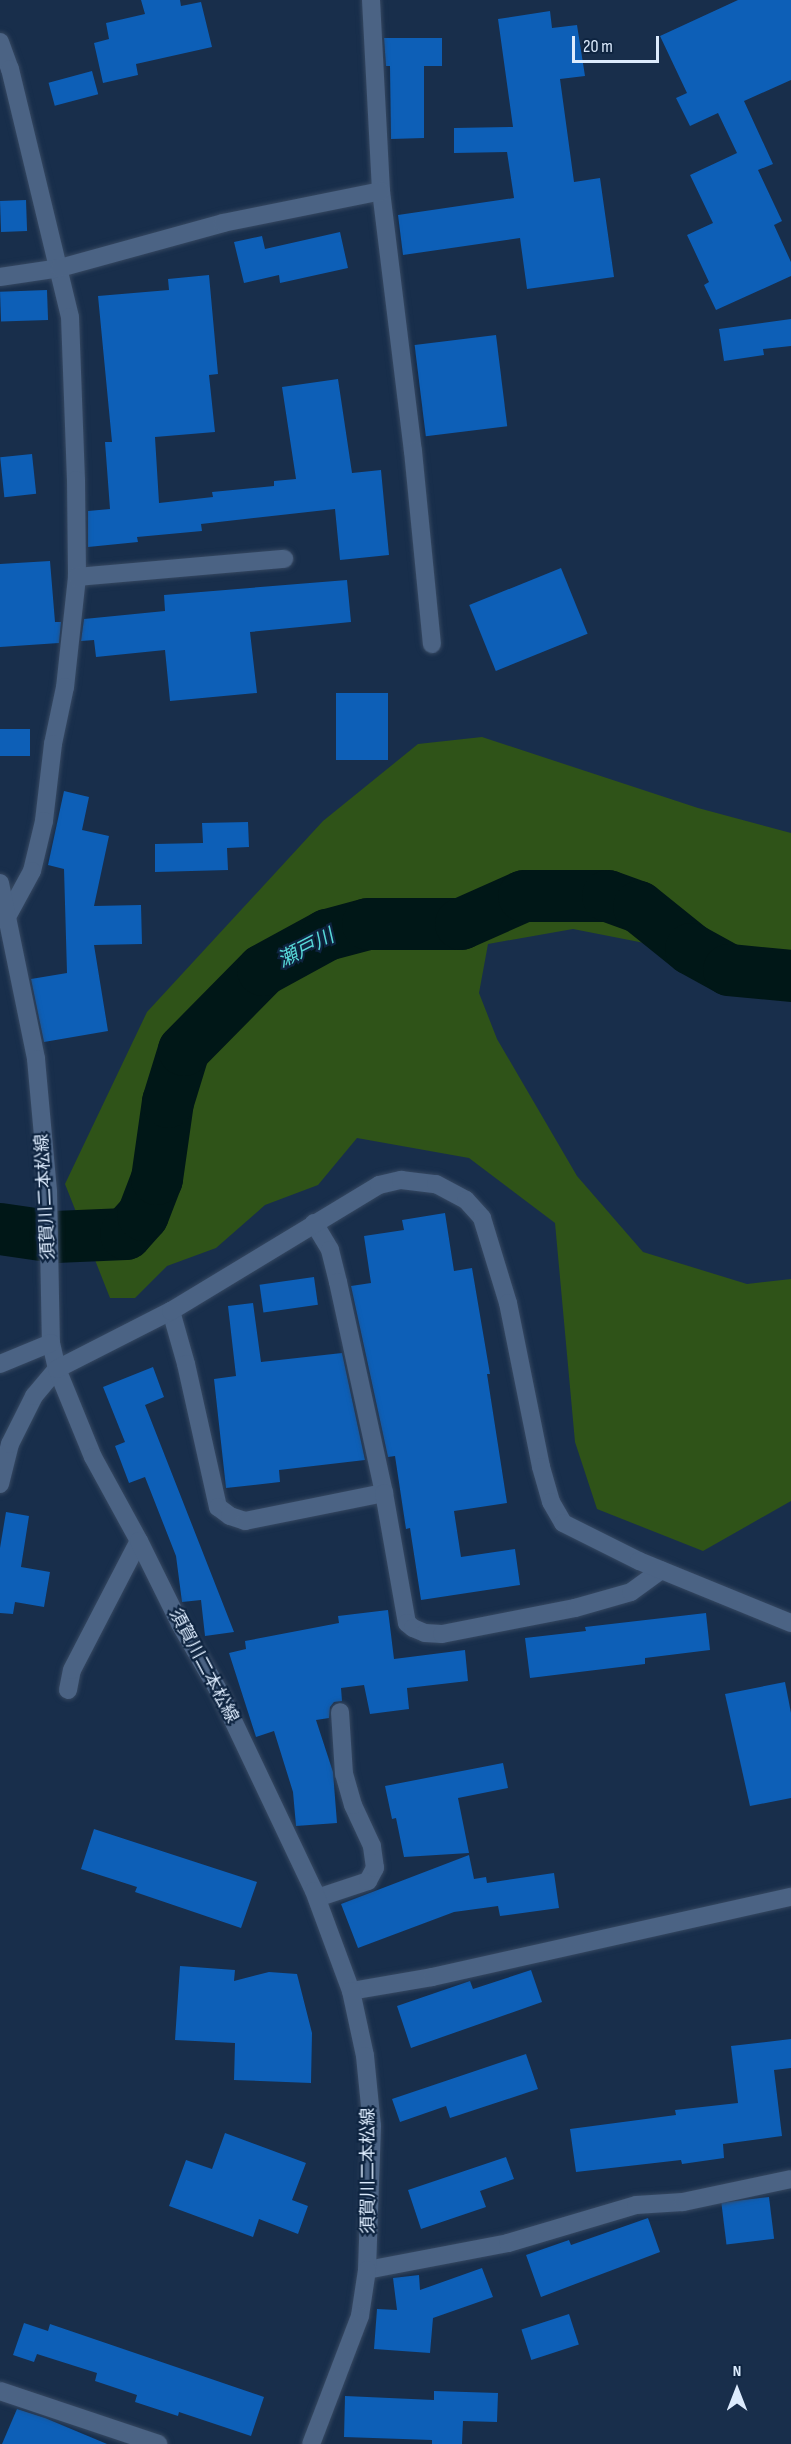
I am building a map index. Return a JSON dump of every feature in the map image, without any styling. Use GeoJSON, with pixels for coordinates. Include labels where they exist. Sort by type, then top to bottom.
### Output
{"type":"FeatureCollection","features":[{"type":"Feature","properties":{"kind":"street"},"geometry":{"type":"LineString","coordinates":[[371,0],[381,191],[413,451],[432,644]]}},
{"type":"Feature","properties":{"kind":"street"},"geometry":{"type":"LineString","coordinates":[[0,42],[10,69],[60,268],[70,317],[75,397],[77,577],[65,687],[54,744],[44,821],[32,871],[9,915]]}},
{"type":"Feature","properties":{"kind":"street"},"geometry":{"type":"LineString","coordinates":[[0,277],[60,268],[223,223],[381,191]]}},
{"type":"Feature","properties":{"kind":"street"},"geometry":{"type":"LineString","coordinates":[[77,577],[284,559]]}},
{"type":"Feature","properties":{"kind":"street","name":"須賀川二本松線"},"geometry":{"type":"LineString","coordinates":[[0,883],[9,915],[36,1059],[48,1191],[51,1343],[57,1369],[93,1457],[139,1540],[180,1624],[220,1693],[317,1898],[351,1991],[364,2056],[372,2126],[367,2270],[360,2316],[310,2444]]}},
{"type":"Feature","properties":{"kind":"street"},"geometry":{"type":"LineString","coordinates":[[0,1484],[15,1434],[34,1396],[57,1369],[171,1311],[379,1185],[401,1180],[435,1184],[453,1192],[482,1218],[508,1304],[541,1467],[551,1502],[563,1522],[607,1546],[661,1570],[791,1623]]}},
{"type":"Feature","properties":{"kind":"street"},"geometry":{"type":"LineString","coordinates":[[315,1223],[330,1250],[338,1282],[384,1493],[407,1623],[425,1633],[442,1635],[575,1608],[631,1592],[661,1570]]}},
{"type":"Feature","properties":{"kind":"street"},"geometry":{"type":"LineString","coordinates":[[171,1311],[186,1364],[218,1508],[230,1516],[245,1521],[384,1493]]}},
{"type":"Feature","properties":{"kind":"street"},"geometry":{"type":"LineString","coordinates":[[0,1364],[51,1343]]}},
{"type":"Feature","properties":{"kind":"street"},"geometry":{"type":"LineString","coordinates":[[68,1690],[72,1670],[139,1540]]}},
{"type":"Feature","properties":{"kind":"street"},"geometry":{"type":"LineString","coordinates":[[317,1898],[368,1881],[375,1868],[372,1846],[352,1805],[344,1774],[340,1712]]}},
{"type":"Feature","properties":{"kind":"street"},"geometry":{"type":"LineString","coordinates":[[351,1991],[432,1977],[791,1897]]}},
{"type":"Feature","properties":{"kind":"street"},"geometry":{"type":"LineString","coordinates":[[367,2270],[508,2243],[636,2205],[682,2202],[791,2179]]}},
{"type":"Feature","properties":{"kind":"street"},"geometry":{"type":"LineString","coordinates":[[0,2391],[158,2444]]}},
{"type":"Feature","properties":{"kind":"green space"},"geometry":{"type":"Polygon","coordinates":[[[482,737],[698,808],[791,833],[791,959],[731,960],[573,929],[488,944],[479,993],[497,1039],[577,1176],[643,1252],[747,1284],[791,1279],[791,1501],[703,1551],[597,1509],[575,1442],[555,1223],[469,1158],[357,1138],[318,1185],[265,1205],[216,1248],[167,1266],[135,1298],[110,1298],[65,1184],[147,1012],[323,821],[418,744],[482,737]]]}},
{"type":"Feature","properties":{"kind":"building"},"geometry":{"type":"Polygon","coordinates":[[[141,0],[180,0],[181,6],[201,2],[212,47],[136,64],[138,75],[103,83],[94,43],[109,39],[106,23],[145,14],[141,0]]]}},
{"type":"Feature","properties":{"kind":"building"},"geometry":{"type":"Polygon","coordinates":[[[738,0],[791,0],[791,80],[744,101],[773,164],[758,170],[782,221],[774,225],[791,262],[791,276],[716,310],[704,285],[709,282],[687,235],[713,223],[690,175],[737,153],[718,113],[690,126],[676,98],[687,93],[660,36],[738,0]]]}},
{"type":"Feature","properties":{"kind":"building"},"geometry":{"type":"Polygon","coordinates":[[[550,11],[552,28],[577,25],[585,76],[560,79],[574,182],[600,178],[614,277],[527,289],[520,238],[403,255],[398,215],[514,198],[507,152],[454,153],[454,128],[513,127],[498,19],[550,11]]]}},
{"type":"Feature","properties":{"kind":"building"},"geometry":{"type":"Polygon","coordinates":[[[384,38],[442,38],[442,66],[424,66],[424,138],[391,139],[390,66],[386,66],[384,38]]]}},
{"type":"Feature","properties":{"kind":"building"},"geometry":{"type":"Polygon","coordinates":[[[92,71],[98,94],[55,106],[49,83],[92,71]]]}},
{"type":"Feature","properties":{"kind":"building"},"geometry":{"type":"Polygon","coordinates":[[[26,200],[27,231],[1,232],[0,201],[26,200]]]}},
{"type":"Feature","properties":{"kind":"building"},"geometry":{"type":"Polygon","coordinates":[[[340,232],[348,268],[280,283],[279,275],[244,283],[234,242],[262,236],[265,249],[340,232]]]}},
{"type":"Feature","properties":{"kind":"building"},"geometry":{"type":"Polygon","coordinates":[[[209,275],[218,374],[209,375],[215,432],[155,437],[159,503],[213,497],[212,492],[274,486],[274,481],[296,479],[282,387],[338,379],[352,473],[381,470],[389,555],[340,560],[335,509],[201,524],[202,531],[137,537],[138,542],[88,547],[88,511],[110,509],[105,442],[112,442],[98,296],[169,290],[168,279],[209,275]]]}},
{"type":"Feature","properties":{"kind":"building"},"geometry":{"type":"Polygon","coordinates":[[[47,290],[48,320],[1,322],[0,292],[47,290]]]}},
{"type":"Feature","properties":{"kind":"building"},"geometry":{"type":"Polygon","coordinates":[[[791,319],[791,346],[763,349],[764,355],[724,361],[719,329],[791,319]]]}},
{"type":"Feature","properties":{"kind":"building"},"geometry":{"type":"Polygon","coordinates":[[[496,335],[507,426],[426,436],[415,345],[496,335]]]}},
{"type":"Feature","properties":{"kind":"building"},"geometry":{"type":"Polygon","coordinates":[[[32,454],[36,494],[4,497],[0,457],[32,454]]]}},
{"type":"Feature","properties":{"kind":"building"},"geometry":{"type":"Polygon","coordinates":[[[50,561],[55,622],[61,622],[59,643],[0,647],[0,564],[50,561]]]}},
{"type":"Feature","properties":{"kind":"building"},"geometry":{"type":"Polygon","coordinates":[[[561,568],[588,634],[496,671],[469,605],[561,568]]]}},
{"type":"Feature","properties":{"kind":"building"},"geometry":{"type":"Polygon","coordinates":[[[347,580],[351,622],[250,632],[257,693],[170,701],[165,650],[96,657],[94,640],[81,641],[84,619],[165,611],[164,595],[347,580]]]}},
{"type":"Feature","properties":{"kind":"building"},"geometry":{"type":"Polygon","coordinates":[[[336,693],[388,693],[388,760],[336,760],[336,693]]]}},
{"type":"Feature","properties":{"kind":"building"},"geometry":{"type":"Polygon","coordinates":[[[0,729],[30,729],[30,756],[0,756],[0,729]]]}},
{"type":"Feature","properties":{"kind":"building"},"geometry":{"type":"Polygon","coordinates":[[[64,791],[89,797],[82,830],[109,836],[94,906],[141,905],[142,944],[94,945],[108,1031],[44,1042],[31,979],[67,973],[64,869],[48,865],[64,791]]]}},
{"type":"Feature","properties":{"kind":"building"},"geometry":{"type":"Polygon","coordinates":[[[248,822],[249,847],[227,848],[228,870],[155,872],[155,844],[203,843],[202,823],[248,822]]]}},
{"type":"Feature","properties":{"kind":"building"},"geometry":{"type":"Polygon","coordinates":[[[445,1213],[454,1271],[472,1268],[490,1374],[487,1374],[507,1503],[454,1511],[461,1557],[515,1549],[520,1585],[421,1600],[410,1528],[406,1529],[395,1456],[388,1457],[351,1286],[371,1283],[364,1236],[404,1230],[402,1220],[445,1213]]]}},
{"type":"Feature","properties":{"kind":"building"},"geometry":{"type":"Polygon","coordinates":[[[314,1277],[318,1305],[263,1312],[260,1285],[314,1277]]]}},
{"type":"Feature","properties":{"kind":"building"},"geometry":{"type":"Polygon","coordinates":[[[253,1303],[261,1362],[342,1353],[365,1460],[279,1470],[280,1482],[226,1488],[214,1379],[236,1376],[228,1306],[253,1303]]]}},
{"type":"Feature","properties":{"kind":"building"},"geometry":{"type":"Polygon","coordinates":[[[153,1367],[164,1397],[145,1405],[234,1632],[205,1636],[201,1600],[182,1602],[176,1556],[145,1477],[129,1483],[115,1446],[125,1442],[103,1387],[153,1367]]]}},
{"type":"Feature","properties":{"kind":"building"},"geometry":{"type":"Polygon","coordinates":[[[6,1512],[29,1516],[21,1567],[50,1572],[44,1607],[15,1602],[13,1614],[0,1613],[0,1548],[6,1512]]]}},
{"type":"Feature","properties":{"kind":"building"},"geometry":{"type":"Polygon","coordinates":[[[388,1610],[394,1659],[465,1650],[468,1681],[407,1688],[409,1709],[370,1714],[364,1685],[341,1688],[342,1701],[334,1702],[330,1707],[329,1718],[316,1720],[333,1772],[337,1823],[296,1826],[293,1792],[274,1731],[256,1737],[229,1653],[246,1649],[245,1641],[339,1623],[338,1616],[388,1610]]]}},
{"type":"Feature","properties":{"kind":"building"},"geometry":{"type":"Polygon","coordinates":[[[706,1613],[710,1650],[645,1658],[645,1664],[530,1678],[525,1638],[586,1631],[585,1627],[706,1613]]]}},
{"type":"Feature","properties":{"kind":"building"},"geometry":{"type":"Polygon","coordinates":[[[785,1682],[791,1713],[791,1798],[750,1806],[725,1694],[785,1682]]]}},
{"type":"Feature","properties":{"kind":"building"},"geometry":{"type":"Polygon","coordinates":[[[503,1763],[508,1788],[458,1798],[469,1853],[404,1857],[396,1818],[392,1819],[385,1786],[503,1763]]]}},
{"type":"Feature","properties":{"kind":"building"},"geometry":{"type":"Polygon","coordinates":[[[94,1829],[257,1882],[241,1928],[135,1892],[137,1887],[81,1869],[94,1829]]]}},
{"type":"Feature","properties":{"kind":"building"},"geometry":{"type":"Polygon","coordinates":[[[469,1855],[474,1879],[486,1877],[487,1883],[554,1873],[559,1908],[500,1916],[498,1906],[454,1912],[358,1948],[341,1904],[469,1855]]]}},
{"type":"Feature","properties":{"kind":"building"},"geometry":{"type":"Polygon","coordinates":[[[180,1966],[235,1970],[234,1981],[269,1972],[297,1974],[312,2033],[311,2083],[234,2080],[235,2043],[175,2040],[180,1966]]]}},
{"type":"Feature","properties":{"kind":"building"},"geometry":{"type":"Polygon","coordinates":[[[531,1970],[542,2002],[411,2048],[397,2006],[470,1981],[473,1989],[531,1970]]]}},
{"type":"Feature","properties":{"kind":"building"},"geometry":{"type":"Polygon","coordinates":[[[791,2039],[791,2068],[774,2070],[782,2136],[723,2144],[724,2158],[682,2164],[681,2160],[576,2172],[570,2129],[676,2115],[675,2110],[738,2103],[731,2046],[791,2039]]]}},
{"type":"Feature","properties":{"kind":"building"},"geometry":{"type":"Polygon","coordinates":[[[526,2054],[538,2089],[450,2118],[446,2106],[400,2122],[392,2099],[526,2054]]]}},
{"type":"Feature","properties":{"kind":"building"},"geometry":{"type":"Polygon","coordinates":[[[225,2133],[306,2163],[292,2200],[308,2206],[298,2234],[259,2219],[253,2237],[169,2206],[186,2160],[212,2169],[225,2133]]]}},
{"type":"Feature","properties":{"kind":"building"},"geometry":{"type":"Polygon","coordinates":[[[506,2157],[514,2179],[480,2191],[486,2207],[421,2229],[408,2190],[506,2157]]]}},
{"type":"Feature","properties":{"kind":"building"},"geometry":{"type":"Polygon","coordinates":[[[769,2197],[774,2239],[726,2245],[721,2203],[769,2197]]]}},
{"type":"Feature","properties":{"kind":"building"},"geometry":{"type":"Polygon","coordinates":[[[648,2218],[660,2252],[541,2297],[526,2255],[569,2240],[571,2245],[648,2218]]]}},
{"type":"Feature","properties":{"kind":"building"},"geometry":{"type":"Polygon","coordinates":[[[482,2268],[493,2297],[433,2318],[430,2353],[374,2349],[377,2309],[397,2310],[393,2278],[419,2275],[420,2290],[482,2268]]]}},
{"type":"Feature","properties":{"kind":"building"},"geometry":{"type":"Polygon","coordinates":[[[569,2314],[579,2344],[531,2360],[521,2329],[569,2314]]]}},
{"type":"Feature","properties":{"kind":"building"},"geometry":{"type":"Polygon","coordinates":[[[24,2323],[48,2331],[50,2324],[264,2397],[251,2436],[179,2412],[178,2416],[135,2402],[137,2395],[95,2381],[97,2373],[37,2354],[34,2362],[13,2355],[24,2323]]]}},
{"type":"Feature","properties":{"kind":"building"},"geometry":{"type":"Polygon","coordinates":[[[434,2391],[498,2393],[497,2422],[463,2421],[462,2444],[432,2444],[432,2440],[344,2437],[345,2396],[434,2400],[434,2391]]]}},
{"type":"Feature","properties":{"kind":"building"},"geometry":{"type":"Polygon","coordinates":[[[17,2409],[45,2418],[107,2444],[2,2444],[17,2409]]]}},
{"type":"Feature","properties":{"kind":"waterway","name":"瀬戸川"},"geometry":{"type":"LineString","coordinates":[[0,1229],[55,1237],[126,1234],[143,1215],[157,1179],[168,1102],[184,1050],[263,970],[327,935],[368,924],[461,924],[524,896],[608,896],[639,907],[691,949],[729,970],[791,976]]}}]}
